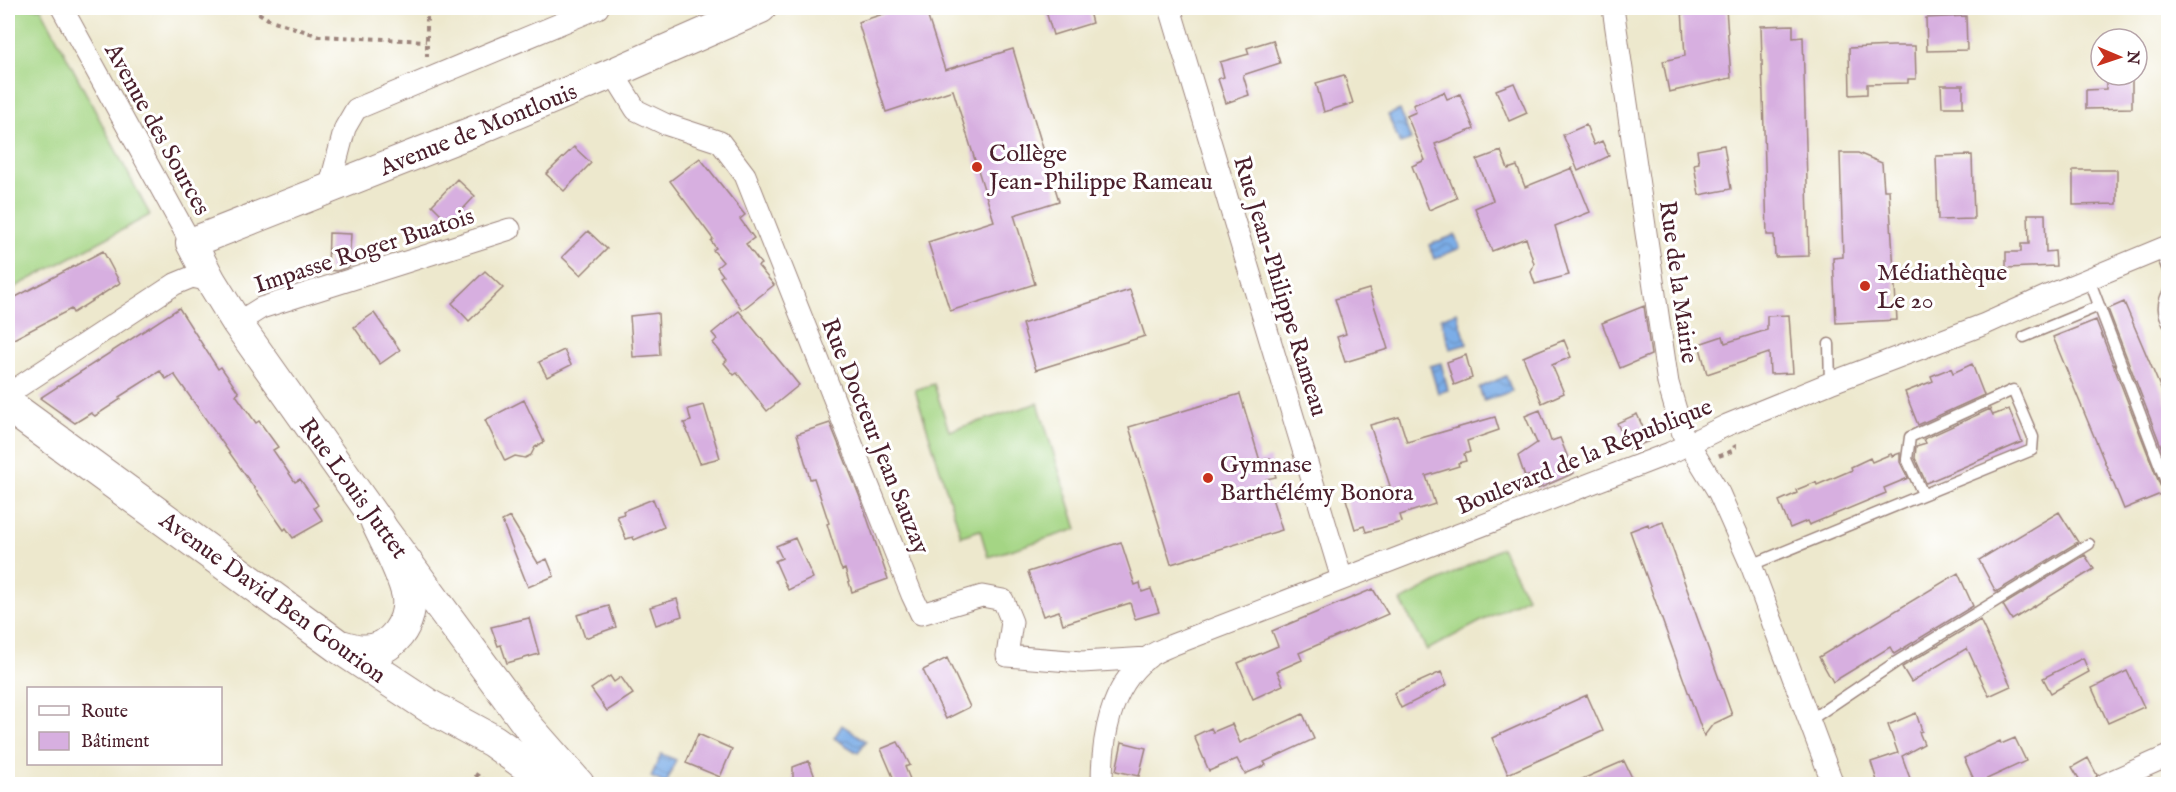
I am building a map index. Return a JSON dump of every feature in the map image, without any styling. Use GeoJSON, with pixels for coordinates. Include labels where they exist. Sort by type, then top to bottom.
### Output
{"type":"FeatureCollection","features":[{"type":"Feature","properties":{"kind":"main road","name":"Avenue David Ben Gourion"},"geometry":{"type":"LineString","coordinates":[[8,405],[338,646],[429,706],[493,741],[549,782]]}},
{"type":"Feature","properties":{"kind":"main road","name":"Avenue David Ben Gourion"},"geometry":{"type":"LineString","coordinates":[[8,448],[407,717],[483,760],[549,782]]}},
{"type":"Feature","properties":{"kind":"main road"},"geometry":{"type":"LineString","coordinates":[[338,646],[363,652],[383,648],[399,635],[408,615],[408,594],[377,521]]}},
{"type":"Feature","properties":{"kind":"street","name":"Avenue des Sources"},"geometry":{"type":"LineString","coordinates":[[62,8],[191,243]]}},
{"type":"Feature","properties":{"kind":"street"},"geometry":{"type":"LineString","coordinates":[[329,189],[345,128],[356,109],[598,8]]}},
{"type":"Feature","properties":{"kind":"street","name":"Avenue de Montlouis"},"geometry":{"type":"LineString","coordinates":[[191,243],[613,73],[761,8]]}},
{"type":"Feature","properties":{"kind":"street","name":"Rue Jean-Philippe Rameau"},"geometry":{"type":"LineString","coordinates":[[1170,8],[1342,579]]}},
{"type":"Feature","properties":{"kind":"street","name":"Rue de la Mairie"},"geometry":{"type":"LineString","coordinates":[[1613,8],[1668,383],[1683,434],[1719,493],[1751,565],[1833,784]]}},
{"type":"Feature","properties":{"kind":"street","name":"Rue Docteur Jean Sauzay"},"geometry":{"type":"LineString","coordinates":[[613,73],[636,110],[665,124],[720,142],[745,175],[921,614],[982,596],[1003,600],[1012,621],[1007,656],[1082,662],[1148,658]]}},
{"type":"Feature","properties":{"kind":"street","name":"Impasse Roger Buatois"},"geometry":{"type":"LineString","coordinates":[[237,323],[261,308],[510,229]]}},
{"type":"Feature","properties":{"kind":"street","name":"Rue Louis Juttet"},"geometry":{"type":"LineString","coordinates":[[191,243],[237,323],[377,521],[528,726],[579,784]]}},
{"type":"Feature","properties":{"kind":"street","name":"Boulevard de la République"},"geometry":{"type":"LineString","coordinates":[[1102,784],[1104,736],[1118,693],[1148,658],[1172,645],[1690,445],[1727,425],[1984,324],[2164,248]]}},
{"type":"Feature","properties":{"kind":"street"},"geometry":{"type":"LineString","coordinates":[[8,394],[175,284],[192,277],[211,281]]}},
{"type":"Feature","properties":{"kind":"street","name":"Rue Louis Juttet"},"geometry":{"type":"LineString","coordinates":[[528,726],[549,782]]}},
{"type":"Feature","properties":{"kind":"street"},"geometry":{"type":"LineString","coordinates":[[2106,784],[2169,756]]}},
{"type":"Feature","properties":{"kind":"lane"},"geometry":{"type":"LineString","coordinates":[[2164,248],[2169,270]]}},
{"type":"Feature","properties":{"kind":"lane"},"geometry":{"type":"LineString","coordinates":[[2089,279],[2169,487]]}},
{"type":"Feature","properties":{"kind":"lane"},"geometry":{"type":"LineString","coordinates":[[2169,293],[2163,312],[2169,323]]}},
{"type":"Feature","properties":{"kind":"lane"},"geometry":{"type":"LineString","coordinates":[[2024,337],[2099,306]]}},
{"type":"Feature","properties":{"kind":"lane"},"geometry":{"type":"LineString","coordinates":[[1829,344],[1830,383]]}},
{"type":"Feature","properties":{"kind":"lane"},"geometry":{"type":"LineString","coordinates":[[1751,565],[2032,450],[2033,437],[2013,390],[1910,437],[1906,459],[1923,494]]}},
{"type":"Feature","properties":{"kind":"lane"},"geometry":{"type":"LineString","coordinates":[[1810,720],[1896,662],[2090,544]]}},
{"type":"Feature","properties":{"kind":"path"},"geometry":{"type":"LineString","coordinates":[[221,10],[237,8]]}},
{"type":"Feature","properties":{"kind":"path"},"geometry":{"type":"LineString","coordinates":[[251,8],[268,19],[319,36],[426,41]]}},
{"type":"Feature","properties":{"kind":"path"},"geometry":{"type":"LineString","coordinates":[[427,8],[428,79]]}},
{"type":"Feature","properties":{"kind":"path"},"geometry":{"type":"LineString","coordinates":[[475,774],[490,784]]}},
{"type":"Feature","properties":{"kind":"green space"},"geometry":{"type":"Polygon","coordinates":[[[8,8],[41,8],[150,215],[8,291],[8,8]]]}},
{"type":"Feature","properties":{"kind":"green space"},"geometry":{"type":"Polygon","coordinates":[[[934,384],[949,431],[1038,403],[1077,529],[988,557],[980,530],[961,536],[915,390],[934,384]]]}},
{"type":"Feature","properties":{"kind":"green space"},"geometry":{"type":"Polygon","coordinates":[[[1501,548],[1527,597],[1427,650],[1401,601],[1501,548]]]}},
{"type":"Feature","properties":{"kind":"water"},"geometry":{"type":"Polygon","coordinates":[[[1400,110],[1411,140],[1400,144],[1388,115],[1400,110]]]}},
{"type":"Feature","properties":{"kind":"water"},"geometry":{"type":"Polygon","coordinates":[[[1455,235],[1460,248],[1434,259],[1429,245],[1455,235]]]}},
{"type":"Feature","properties":{"kind":"water"},"geometry":{"type":"Polygon","coordinates":[[[1457,312],[1467,344],[1450,349],[1441,318],[1457,312]]]}},
{"type":"Feature","properties":{"kind":"water"},"geometry":{"type":"Polygon","coordinates":[[[1441,363],[1448,390],[1438,393],[1430,366],[1441,363]]]}},
{"type":"Feature","properties":{"kind":"water"},"geometry":{"type":"Polygon","coordinates":[[[1506,376],[1512,391],[1484,401],[1479,388],[1506,376]]]}},
{"type":"Feature","properties":{"kind":"water"},"geometry":{"type":"Polygon","coordinates":[[[842,725],[866,741],[858,753],[834,738],[842,725]]]}},
{"type":"Feature","properties":{"kind":"water"},"geometry":{"type":"Polygon","coordinates":[[[661,754],[676,760],[666,784],[651,777],[661,754]]]}},
{"type":"Feature","properties":{"kind":"building"},"geometry":{"type":"Polygon","coordinates":[[[902,8],[925,8],[945,70],[1013,49],[1059,201],[1014,215],[1035,284],[950,311],[928,242],[994,221],[953,90],[886,112],[858,22],[902,8]]]}},
{"type":"Feature","properties":{"kind":"building"},"geometry":{"type":"Polygon","coordinates":[[[1045,8],[1088,8],[1092,23],[1053,35],[1045,8]]]}},
{"type":"Feature","properties":{"kind":"building"},"geometry":{"type":"Polygon","coordinates":[[[1726,8],[1731,78],[1669,92],[1663,61],[1685,56],[1682,10],[1726,8]]]}},
{"type":"Feature","properties":{"kind":"building"},"geometry":{"type":"Polygon","coordinates":[[[1966,16],[1967,50],[1927,51],[1926,18],[1966,16]]]}},
{"type":"Feature","properties":{"kind":"building"},"geometry":{"type":"Polygon","coordinates":[[[1793,25],[1793,38],[1803,37],[1809,256],[1775,257],[1774,235],[1767,235],[1761,26],[1793,25]]]}},
{"type":"Feature","properties":{"kind":"building"},"geometry":{"type":"Polygon","coordinates":[[[1273,40],[1280,63],[1243,75],[1249,95],[1226,103],[1218,79],[1224,77],[1220,62],[1249,54],[1247,48],[1273,40]]]}},
{"type":"Feature","properties":{"kind":"building"},"geometry":{"type":"Polygon","coordinates":[[[1915,46],[1916,79],[1908,79],[1908,83],[1867,84],[1867,94],[1850,95],[1849,48],[1915,46]]]}},
{"type":"Feature","properties":{"kind":"building"},"geometry":{"type":"Polygon","coordinates":[[[1344,75],[1353,103],[1324,112],[1316,83],[1344,75]]]}},
{"type":"Feature","properties":{"kind":"building"},"geometry":{"type":"Polygon","coordinates":[[[1514,83],[1527,113],[1509,121],[1496,90],[1514,83]]]}},
{"type":"Feature","properties":{"kind":"building"},"geometry":{"type":"Polygon","coordinates":[[[1941,85],[1963,85],[1963,107],[1942,107],[1941,85]]]}},
{"type":"Feature","properties":{"kind":"building"},"geometry":{"type":"Polygon","coordinates":[[[2106,87],[2132,87],[2132,108],[2086,109],[2086,90],[2106,89],[2106,87]]]}},
{"type":"Feature","properties":{"kind":"building"},"geometry":{"type":"Polygon","coordinates":[[[1444,92],[1447,99],[1460,94],[1474,129],[1435,144],[1457,198],[1429,210],[1412,166],[1425,160],[1407,116],[1416,112],[1413,105],[1444,92]]]}},
{"type":"Feature","properties":{"kind":"building"},"geometry":{"type":"Polygon","coordinates":[[[1586,125],[1594,145],[1602,141],[1609,156],[1578,171],[1563,135],[1586,125]]]}},
{"type":"Feature","properties":{"kind":"building"},"geometry":{"type":"Polygon","coordinates":[[[1724,145],[1731,189],[1699,195],[1694,164],[1699,163],[1697,150],[1724,145]]]}},
{"type":"Feature","properties":{"kind":"building"},"geometry":{"type":"Polygon","coordinates":[[[574,147],[591,163],[564,191],[546,174],[574,147]]]}},
{"type":"Feature","properties":{"kind":"building"},"geometry":{"type":"Polygon","coordinates":[[[1501,151],[1508,169],[1517,166],[1525,187],[1572,168],[1590,212],[1555,226],[1569,275],[1535,284],[1531,272],[1534,264],[1526,238],[1492,251],[1475,208],[1493,200],[1477,160],[1501,151]]]}},
{"type":"Feature","properties":{"kind":"building"},"geometry":{"type":"Polygon","coordinates":[[[1840,153],[1858,153],[1882,163],[1884,190],[1889,190],[1897,320],[1836,323],[1833,258],[1843,257],[1840,153]]]}},
{"type":"Feature","properties":{"kind":"building"},"geometry":{"type":"Polygon","coordinates":[[[1972,155],[1974,219],[1938,220],[1936,156],[1972,155]]]}},
{"type":"Feature","properties":{"kind":"building"},"geometry":{"type":"Polygon","coordinates":[[[700,158],[745,215],[740,219],[754,238],[746,244],[761,264],[758,266],[774,285],[742,310],[720,277],[723,275],[717,267],[723,262],[713,250],[716,248],[711,241],[713,239],[670,181],[700,158]]]}},
{"type":"Feature","properties":{"kind":"building"},"geometry":{"type":"Polygon","coordinates":[[[2073,170],[2117,170],[2117,204],[2073,205],[2073,170]]]}},
{"type":"Feature","properties":{"kind":"building"},"geometry":{"type":"Polygon","coordinates":[[[457,179],[475,196],[450,223],[432,205],[457,179]]]}},
{"type":"Feature","properties":{"kind":"building"},"geometry":{"type":"Polygon","coordinates":[[[2028,214],[2045,214],[2046,252],[2055,251],[2056,266],[2006,268],[2006,252],[2021,252],[2021,244],[2029,244],[2028,214]]]}},
{"type":"Feature","properties":{"kind":"building"},"geometry":{"type":"Polygon","coordinates":[[[588,231],[607,249],[581,275],[562,257],[588,231]]]}},
{"type":"Feature","properties":{"kind":"building"},"geometry":{"type":"Polygon","coordinates":[[[329,233],[351,234],[349,267],[337,271],[328,270],[329,233]]]}},
{"type":"Feature","properties":{"kind":"building"},"geometry":{"type":"Polygon","coordinates":[[[103,251],[120,283],[73,313],[71,309],[8,342],[8,301],[103,251]]]}},
{"type":"Feature","properties":{"kind":"building"},"geometry":{"type":"Polygon","coordinates":[[[485,271],[503,288],[469,321],[452,303],[485,271]]]}},
{"type":"Feature","properties":{"kind":"building"},"geometry":{"type":"Polygon","coordinates":[[[1369,289],[1388,349],[1345,362],[1337,337],[1346,334],[1335,299],[1369,289]]]}},
{"type":"Feature","properties":{"kind":"building"},"geometry":{"type":"Polygon","coordinates":[[[1130,290],[1145,336],[1036,370],[1022,324],[1130,290]]]}},
{"type":"Feature","properties":{"kind":"building"},"geometry":{"type":"Polygon","coordinates":[[[2124,302],[2169,408],[2169,467],[2108,309],[2124,302]]]}},
{"type":"Feature","properties":{"kind":"building"},"geometry":{"type":"Polygon","coordinates":[[[1644,306],[1651,355],[1620,368],[1602,323],[1644,306]]]}},
{"type":"Feature","properties":{"kind":"building"},"geometry":{"type":"Polygon","coordinates":[[[179,308],[218,369],[221,367],[239,393],[236,395],[256,423],[259,421],[278,447],[273,450],[295,482],[300,479],[312,496],[318,505],[314,508],[323,521],[293,538],[286,528],[284,530],[174,374],[166,379],[160,371],[119,397],[121,399],[95,416],[91,413],[75,423],[40,398],[179,308]]]}},
{"type":"Feature","properties":{"kind":"building"},"geometry":{"type":"Polygon","coordinates":[[[739,311],[799,385],[767,411],[737,373],[734,375],[724,363],[727,360],[713,343],[717,339],[712,333],[739,311]]]}},
{"type":"Feature","properties":{"kind":"building"},"geometry":{"type":"Polygon","coordinates":[[[374,313],[400,350],[380,364],[354,327],[374,313]]]}},
{"type":"Feature","properties":{"kind":"building"},"geometry":{"type":"Polygon","coordinates":[[[658,313],[660,355],[633,357],[630,316],[658,313]]]}},
{"type":"Feature","properties":{"kind":"building"},"geometry":{"type":"Polygon","coordinates":[[[1789,315],[1793,373],[1770,374],[1769,353],[1707,374],[1699,344],[1723,336],[1725,343],[1767,330],[1767,316],[1789,315]]]}},
{"type":"Feature","properties":{"kind":"building"},"geometry":{"type":"Polygon","coordinates":[[[2096,320],[2163,493],[2124,509],[2053,337],[2096,320]]]}},
{"type":"Feature","properties":{"kind":"building"},"geometry":{"type":"Polygon","coordinates":[[[1564,340],[1571,357],[1552,365],[1564,393],[1542,403],[1523,357],[1564,340]]]}},
{"type":"Feature","properties":{"kind":"building"},"geometry":{"type":"Polygon","coordinates":[[[564,350],[571,365],[547,377],[539,362],[564,350]]]}},
{"type":"Feature","properties":{"kind":"building"},"geometry":{"type":"Polygon","coordinates":[[[1466,355],[1472,378],[1454,385],[1447,362],[1466,355]]]}},
{"type":"Feature","properties":{"kind":"building"},"geometry":{"type":"Polygon","coordinates":[[[1972,364],[1984,395],[1918,425],[1905,392],[1933,381],[1931,376],[1951,368],[1953,373],[1972,364]]]}},
{"type":"Feature","properties":{"kind":"building","name":"Gymnase Barthélémy Bonora"},"geometry":{"type":"Polygon","coordinates":[[[1240,394],[1260,461],[1270,458],[1276,477],[1266,479],[1282,530],[1171,564],[1129,427],[1240,394]]]}},
{"type":"Feature","properties":{"kind":"building"},"geometry":{"type":"Polygon","coordinates":[[[524,400],[544,442],[535,447],[531,455],[525,458],[515,456],[505,461],[485,420],[524,400]]]}},
{"type":"Feature","properties":{"kind":"building"},"geometry":{"type":"Polygon","coordinates":[[[704,405],[720,458],[700,463],[684,423],[691,421],[688,409],[704,405]]]}},
{"type":"Feature","properties":{"kind":"building"},"geometry":{"type":"Polygon","coordinates":[[[1990,409],[1993,415],[2009,409],[2022,442],[1926,483],[1915,458],[1916,446],[1926,443],[1924,439],[1990,409]]]}},
{"type":"Feature","properties":{"kind":"building"},"geometry":{"type":"Polygon","coordinates":[[[1540,410],[1551,441],[1560,438],[1574,473],[1538,489],[1532,475],[1525,477],[1518,456],[1537,443],[1525,416],[1540,410]]]}},
{"type":"Feature","properties":{"kind":"building"},"geometry":{"type":"Polygon","coordinates":[[[1637,414],[1649,441],[1629,449],[1617,423],[1637,414]]]}},
{"type":"Feature","properties":{"kind":"building"},"geometry":{"type":"Polygon","coordinates":[[[1399,417],[1407,442],[1495,417],[1499,430],[1467,441],[1470,452],[1464,454],[1466,461],[1458,463],[1459,466],[1426,476],[1435,504],[1400,515],[1402,522],[1366,532],[1364,526],[1355,529],[1346,499],[1390,486],[1370,425],[1399,417]]]}},
{"type":"Feature","properties":{"kind":"building"},"geometry":{"type":"Polygon","coordinates":[[[830,423],[861,500],[888,579],[852,592],[845,569],[842,570],[840,566],[827,524],[829,523],[814,478],[810,479],[797,434],[830,423]]]}},
{"type":"Feature","properties":{"kind":"building"},"geometry":{"type":"Polygon","coordinates":[[[1900,453],[1900,462],[1908,478],[1884,488],[1886,493],[1809,525],[1807,521],[1790,528],[1779,501],[1797,493],[1796,490],[1816,482],[1817,485],[1852,470],[1851,467],[1870,458],[1872,462],[1891,454],[1892,456],[1900,453]]]}},
{"type":"Feature","properties":{"kind":"building"},"geometry":{"type":"Polygon","coordinates":[[[653,499],[664,527],[634,540],[633,537],[626,539],[617,516],[624,514],[623,511],[653,499]]]}},
{"type":"Feature","properties":{"kind":"building"},"geometry":{"type":"Polygon","coordinates":[[[2059,512],[2078,542],[1996,592],[1979,560],[2059,512]]]}},
{"type":"Feature","properties":{"kind":"building"},"geometry":{"type":"Polygon","coordinates":[[[510,517],[538,563],[547,559],[554,576],[528,587],[502,521],[510,517]]]}},
{"type":"Feature","properties":{"kind":"building"},"geometry":{"type":"Polygon","coordinates":[[[1663,522],[1732,715],[1713,724],[1704,736],[1630,531],[1648,524],[1649,527],[1663,522]]]}},
{"type":"Feature","properties":{"kind":"building"},"geometry":{"type":"Polygon","coordinates":[[[795,538],[813,578],[788,590],[775,561],[782,558],[776,546],[795,538]]]}},
{"type":"Feature","properties":{"kind":"building"},"geometry":{"type":"Polygon","coordinates":[[[1121,542],[1135,585],[1140,583],[1142,592],[1151,589],[1159,612],[1135,619],[1130,603],[1063,624],[1059,611],[1043,616],[1028,572],[1121,542]]]}},
{"type":"Feature","properties":{"kind":"building"},"geometry":{"type":"Polygon","coordinates":[[[2085,555],[2094,569],[2012,620],[2003,605],[2085,555]]]}},
{"type":"Feature","properties":{"kind":"building"},"geometry":{"type":"Polygon","coordinates":[[[1958,573],[1973,606],[1894,654],[1890,647],[1833,682],[1819,657],[1958,573]]]}},
{"type":"Feature","properties":{"kind":"building"},"geometry":{"type":"Polygon","coordinates":[[[1373,589],[1388,614],[1299,653],[1302,660],[1277,671],[1283,685],[1253,699],[1238,663],[1278,646],[1272,631],[1373,589]]]}},
{"type":"Feature","properties":{"kind":"building"},"geometry":{"type":"Polygon","coordinates":[[[677,599],[682,616],[656,625],[650,607],[677,599]]]}},
{"type":"Feature","properties":{"kind":"building"},"geometry":{"type":"Polygon","coordinates":[[[609,606],[616,627],[585,638],[577,615],[609,606]]]}},
{"type":"Feature","properties":{"kind":"building"},"geometry":{"type":"Polygon","coordinates":[[[529,618],[539,654],[507,663],[501,645],[498,646],[491,627],[529,618]]]}},
{"type":"Feature","properties":{"kind":"building"},"geometry":{"type":"Polygon","coordinates":[[[1980,620],[2011,686],[1989,696],[1967,648],[1911,682],[1902,667],[1980,620]]]}},
{"type":"Feature","properties":{"kind":"building"},"geometry":{"type":"Polygon","coordinates":[[[947,658],[970,707],[946,719],[923,670],[947,658]]]}},
{"type":"Feature","properties":{"kind":"building"},"geometry":{"type":"Polygon","coordinates":[[[2083,658],[2089,672],[2051,693],[2043,678],[2083,658]]]}},
{"type":"Feature","properties":{"kind":"building"},"geometry":{"type":"Polygon","coordinates":[[[2127,671],[2144,707],[2108,723],[2092,688],[2127,671]]]}},
{"type":"Feature","properties":{"kind":"building"},"geometry":{"type":"Polygon","coordinates":[[[1441,672],[1447,685],[1401,708],[1394,693],[1441,672]]]}},
{"type":"Feature","properties":{"kind":"building"},"geometry":{"type":"Polygon","coordinates":[[[610,676],[614,682],[621,677],[633,694],[607,711],[591,689],[610,676]]]}},
{"type":"Feature","properties":{"kind":"building"},"geometry":{"type":"Polygon","coordinates":[[[1587,695],[1603,731],[1508,774],[1492,738],[1587,695]]]}},
{"type":"Feature","properties":{"kind":"building"},"geometry":{"type":"Polygon","coordinates":[[[1916,713],[1922,731],[1919,732],[1924,744],[1902,756],[1912,784],[1878,784],[1871,762],[1898,753],[1888,725],[1916,713]]]}},
{"type":"Feature","properties":{"kind":"building"},"geometry":{"type":"Polygon","coordinates":[[[1303,714],[1314,739],[1264,762],[1266,765],[1245,774],[1237,759],[1209,771],[1194,736],[1211,728],[1213,732],[1232,724],[1240,743],[1303,714]]]}},
{"type":"Feature","properties":{"kind":"building"},"geometry":{"type":"Polygon","coordinates":[[[698,734],[732,749],[720,777],[686,763],[698,734]]]}},
{"type":"Feature","properties":{"kind":"building"},"geometry":{"type":"Polygon","coordinates":[[[2015,738],[2026,761],[1976,784],[1964,758],[2000,741],[2001,744],[2015,738]]]}},
{"type":"Feature","properties":{"kind":"building"},"geometry":{"type":"Polygon","coordinates":[[[898,742],[910,765],[905,767],[912,784],[896,784],[881,749],[898,742]]]}},
{"type":"Feature","properties":{"kind":"building"},"geometry":{"type":"Polygon","coordinates":[[[1122,742],[1146,748],[1139,776],[1116,771],[1122,742]]]}},
{"type":"Feature","properties":{"kind":"building"},"geometry":{"type":"Polygon","coordinates":[[[2088,758],[2097,775],[2093,784],[2082,784],[2072,767],[2088,758]]]}},
{"type":"Feature","properties":{"kind":"building"},"geometry":{"type":"Polygon","coordinates":[[[809,761],[817,783],[793,783],[793,767],[809,761]]]}},
{"type":"Feature","properties":{"kind":"building"},"geometry":{"type":"Polygon","coordinates":[[[1624,761],[1635,784],[1571,784],[1624,761]]]}},
{"type":"Feature","properties":{"kind":"place","name":"Collège Jean-Philippe Rameau"},"geometry":{"type":"Point","coordinates":[977,167]}},
{"type":"Feature","properties":{"kind":"place","name":"Médiathèque Le 20"},"geometry":{"type":"Point","coordinates":[1865,286]}},
{"type":"Feature","properties":{"kind":"place","name":"Gymnase Barthélémy Bonora"},"geometry":{"type":"Point","coordinates":[1208,478]}}]}
